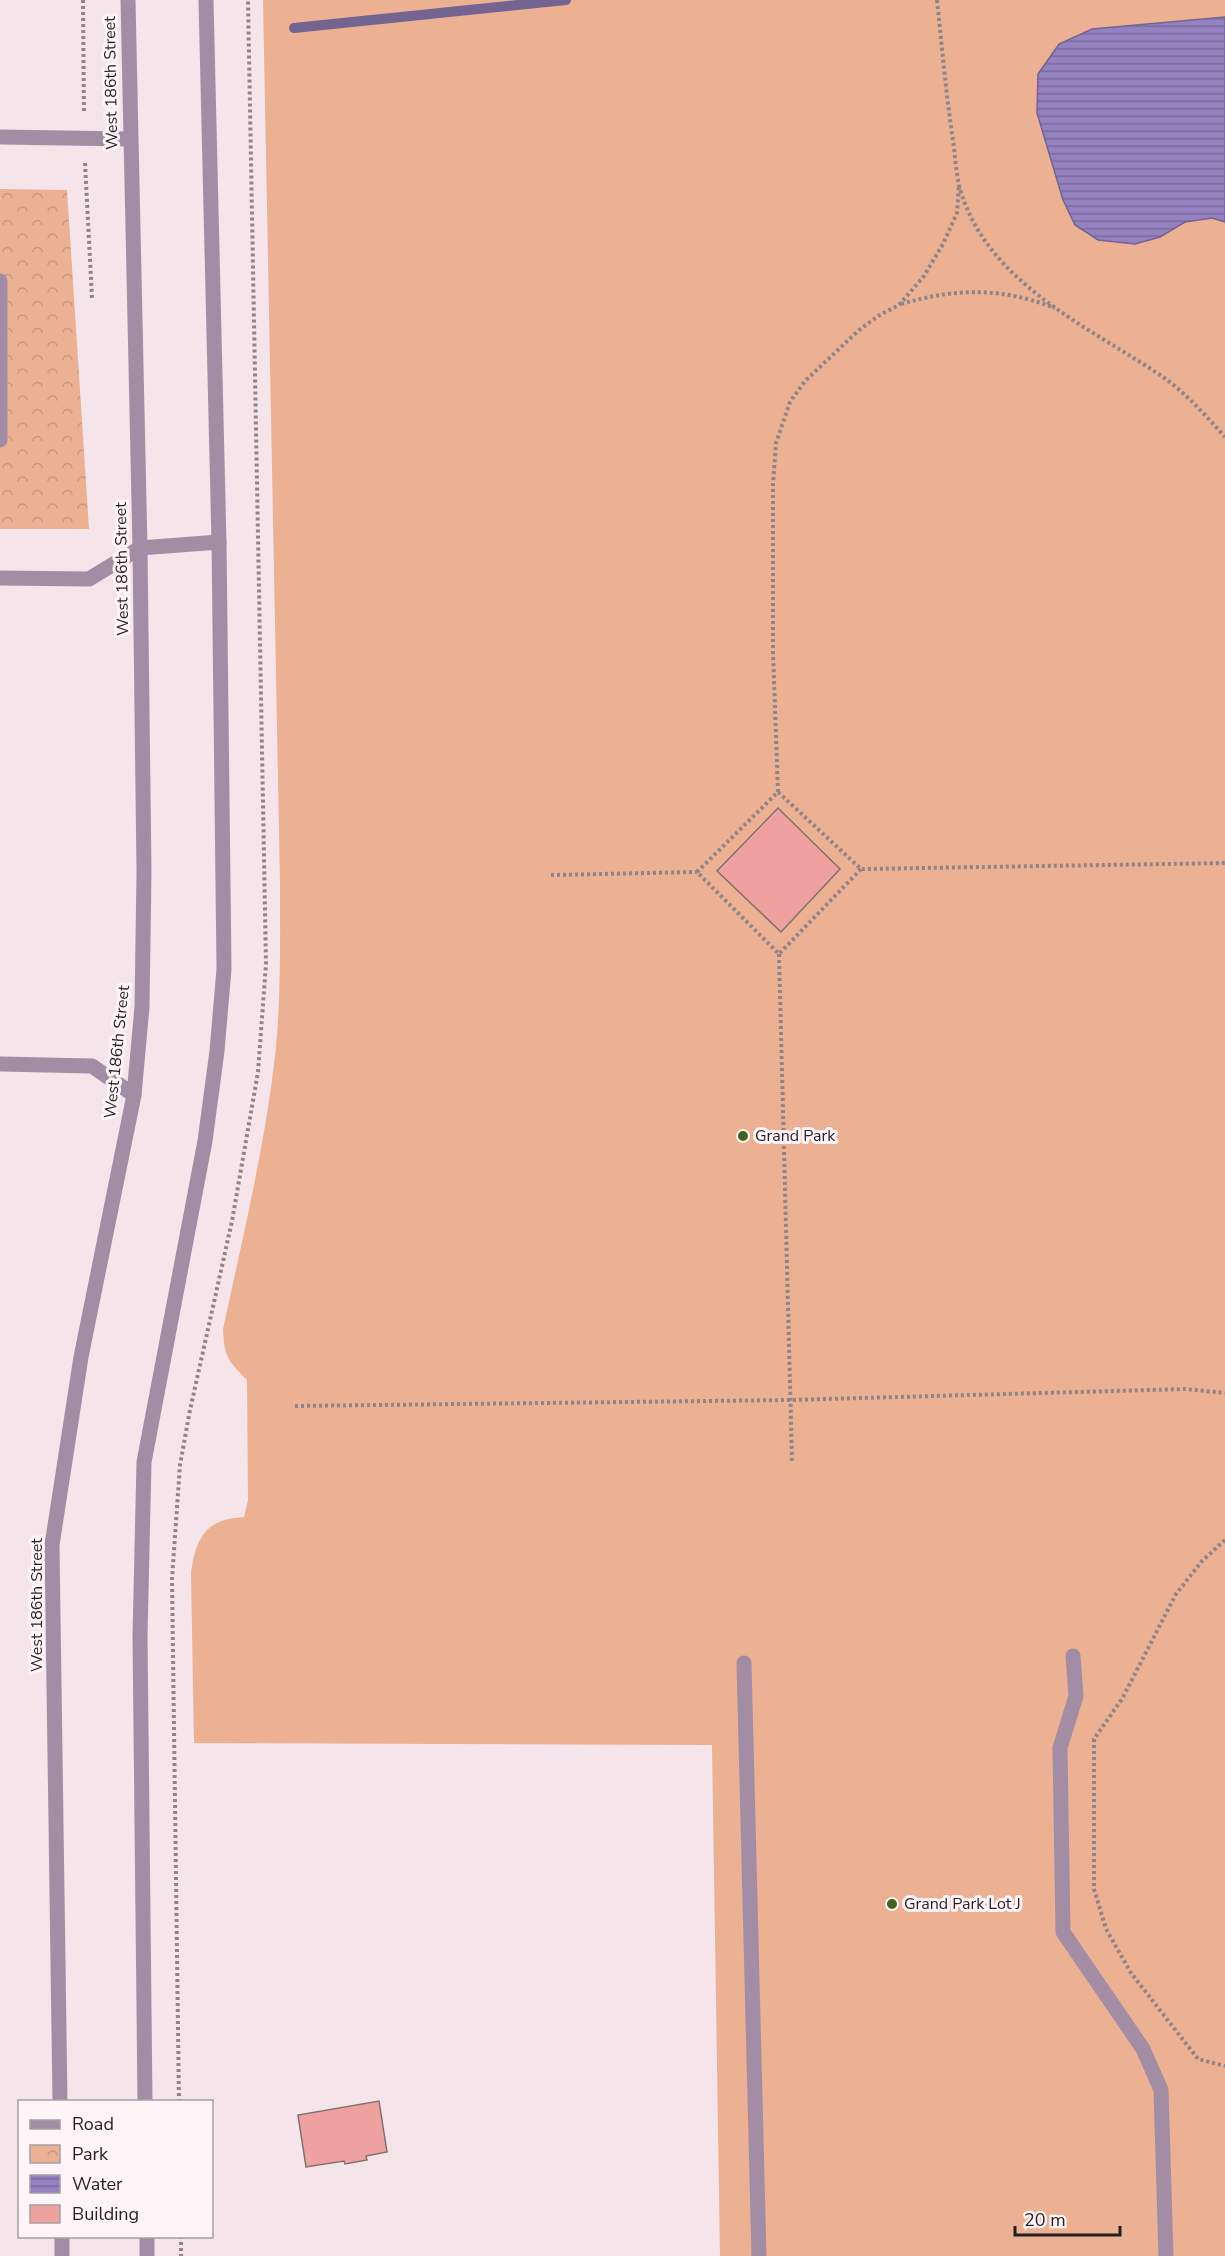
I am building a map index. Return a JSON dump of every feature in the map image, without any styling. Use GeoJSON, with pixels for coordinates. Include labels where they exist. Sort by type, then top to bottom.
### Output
{"type":"FeatureCollection","features":[{"type":"Feature","properties":{"kind":"street","name":"West 186th Street"},"geometry":{"type":"LineString","coordinates":[[60,2100],[52,1545],[81,1357],[134,1095],[142,1007],[144,872],[140,548],[128,0]]}},
{"type":"Feature","properties":{"kind":"street"},"geometry":{"type":"LineString","coordinates":[[145,2100],[140,1636],[144,1462],[205,1141],[218,1051],[224,969],[219,542],[206,0]]}},
{"type":"Feature","properties":{"kind":"street"},"geometry":{"type":"LineString","coordinates":[[0,137],[130,139]]}},
{"type":"Feature","properties":{"kind":"street"},"geometry":{"type":"LineString","coordinates":[[0,281],[0,440]]}},
{"type":"Feature","properties":{"kind":"street"},"geometry":{"type":"LineString","coordinates":[[0,578],[89,579],[140,548],[219,542]]}},
{"type":"Feature","properties":{"kind":"street"},"geometry":{"type":"LineString","coordinates":[[0,1064],[92,1066],[134,1095]]}},
{"type":"Feature","properties":{"kind":"street"},"geometry":{"type":"LineString","coordinates":[[1073,1656],[1076,1696],[1060,1748],[1063,1932],[1143,2049],[1161,2090],[1166,2256]]}},
{"type":"Feature","properties":{"kind":"street"},"geometry":{"type":"LineString","coordinates":[[744,1663],[759,2256]]}},
{"type":"Feature","properties":{"kind":"street"},"geometry":{"type":"LineString","coordinates":[[62,2238],[62,2256]]}},
{"type":"Feature","properties":{"kind":"street"},"geometry":{"type":"LineString","coordinates":[[147,2238],[147,2256]]}},
{"type":"Feature","properties":{"kind":"path"},"geometry":{"type":"LineString","coordinates":[[899,305],[924,276],[944,244],[957,213],[959,185],[937,0]]}},
{"type":"Feature","properties":{"kind":"path"},"geometry":{"type":"LineString","coordinates":[[959,185],[983,238],[1020,280],[1058,309],[1164,378],[1191,401],[1225,437]]}},
{"type":"Feature","properties":{"kind":"path"},"geometry":{"type":"LineString","coordinates":[[1058,309],[1012,294],[989,292],[942,295],[899,305],[878,316],[858,331],[805,381],[790,402],[776,443],[773,484],[773,652],[778,792],[861,869],[1225,863]]}},
{"type":"Feature","properties":{"kind":"path"},"geometry":{"type":"LineString","coordinates":[[551,875],[697,872],[778,792]]}},
{"type":"Feature","properties":{"kind":"path"},"geometry":{"type":"LineString","coordinates":[[779,954],[861,869]]}},
{"type":"Feature","properties":{"kind":"path"},"geometry":{"type":"LineString","coordinates":[[697,872],[779,954],[792,1461]]}},
{"type":"Feature","properties":{"kind":"path"},"geometry":{"type":"LineString","coordinates":[[295,1406],[790,1400],[1185,1389],[1225,1393]]}},
{"type":"Feature","properties":{"kind":"path"},"geometry":{"type":"LineString","coordinates":[[1225,1540],[1202,1561],[1176,1594],[1122,1699],[1094,1739],[1094,1889],[1106,1929],[1131,1973],[1198,2059],[1225,2066]]}},
{"type":"Feature","properties":{"kind":"path"},"geometry":{"type":"LineString","coordinates":[[181,2238],[181,2256]]}},
{"type":"Feature","properties":{"kind":"green space","name":"Grand Park"},"geometry":{"type":"Polygon","coordinates":[[[263,0],[1225,0],[1225,2256],[720,2256],[712,1745],[194,1743],[191,1573],[193,1560],[205,1532],[220,1522],[244,1517],[248,1500],[247,1380],[228,1358],[224,1346],[223,1329],[266,1118],[272,1083],[279,1006],[280,883],[263,0]]]}},
{"type":"Feature","properties":{"kind":"green space"},"geometry":{"type":"Polygon","coordinates":[[[0,189],[67,190],[89,529],[0,529],[0,189]]]}},
{"type":"Feature","properties":{"kind":"water"},"geometry":{"type":"Polygon","coordinates":[[[1225,17],[1225,222],[1212,218],[1185,222],[1160,237],[1135,244],[1098,240],[1075,225],[1063,200],[1037,113],[1038,74],[1059,44],[1092,29],[1225,17]]]}},
{"type":"Feature","properties":{"kind":"building"},"geometry":{"type":"Polygon","coordinates":[[[778,808],[840,869],[781,932],[717,871],[778,808]]]}},
{"type":"Feature","properties":{"kind":"building"},"geometry":{"type":"Polygon","coordinates":[[[379,2101],[387,2152],[366,2156],[367,2160],[306,2167],[298,2115],[379,2101]]]}},
{"type":"Feature","properties":{"kind":"waterway"},"geometry":{"type":"LineString","coordinates":[[294,28],[566,0]]}},
{"type":"Feature","properties":{"kind":"place","name":"Grand Park"},"geometry":{"type":"Point","coordinates":[743,1136]}},
{"type":"Feature","properties":{"kind":"place","name":"Grand Park Lot J"},"geometry":{"type":"Point","coordinates":[892,1904]}}]}
